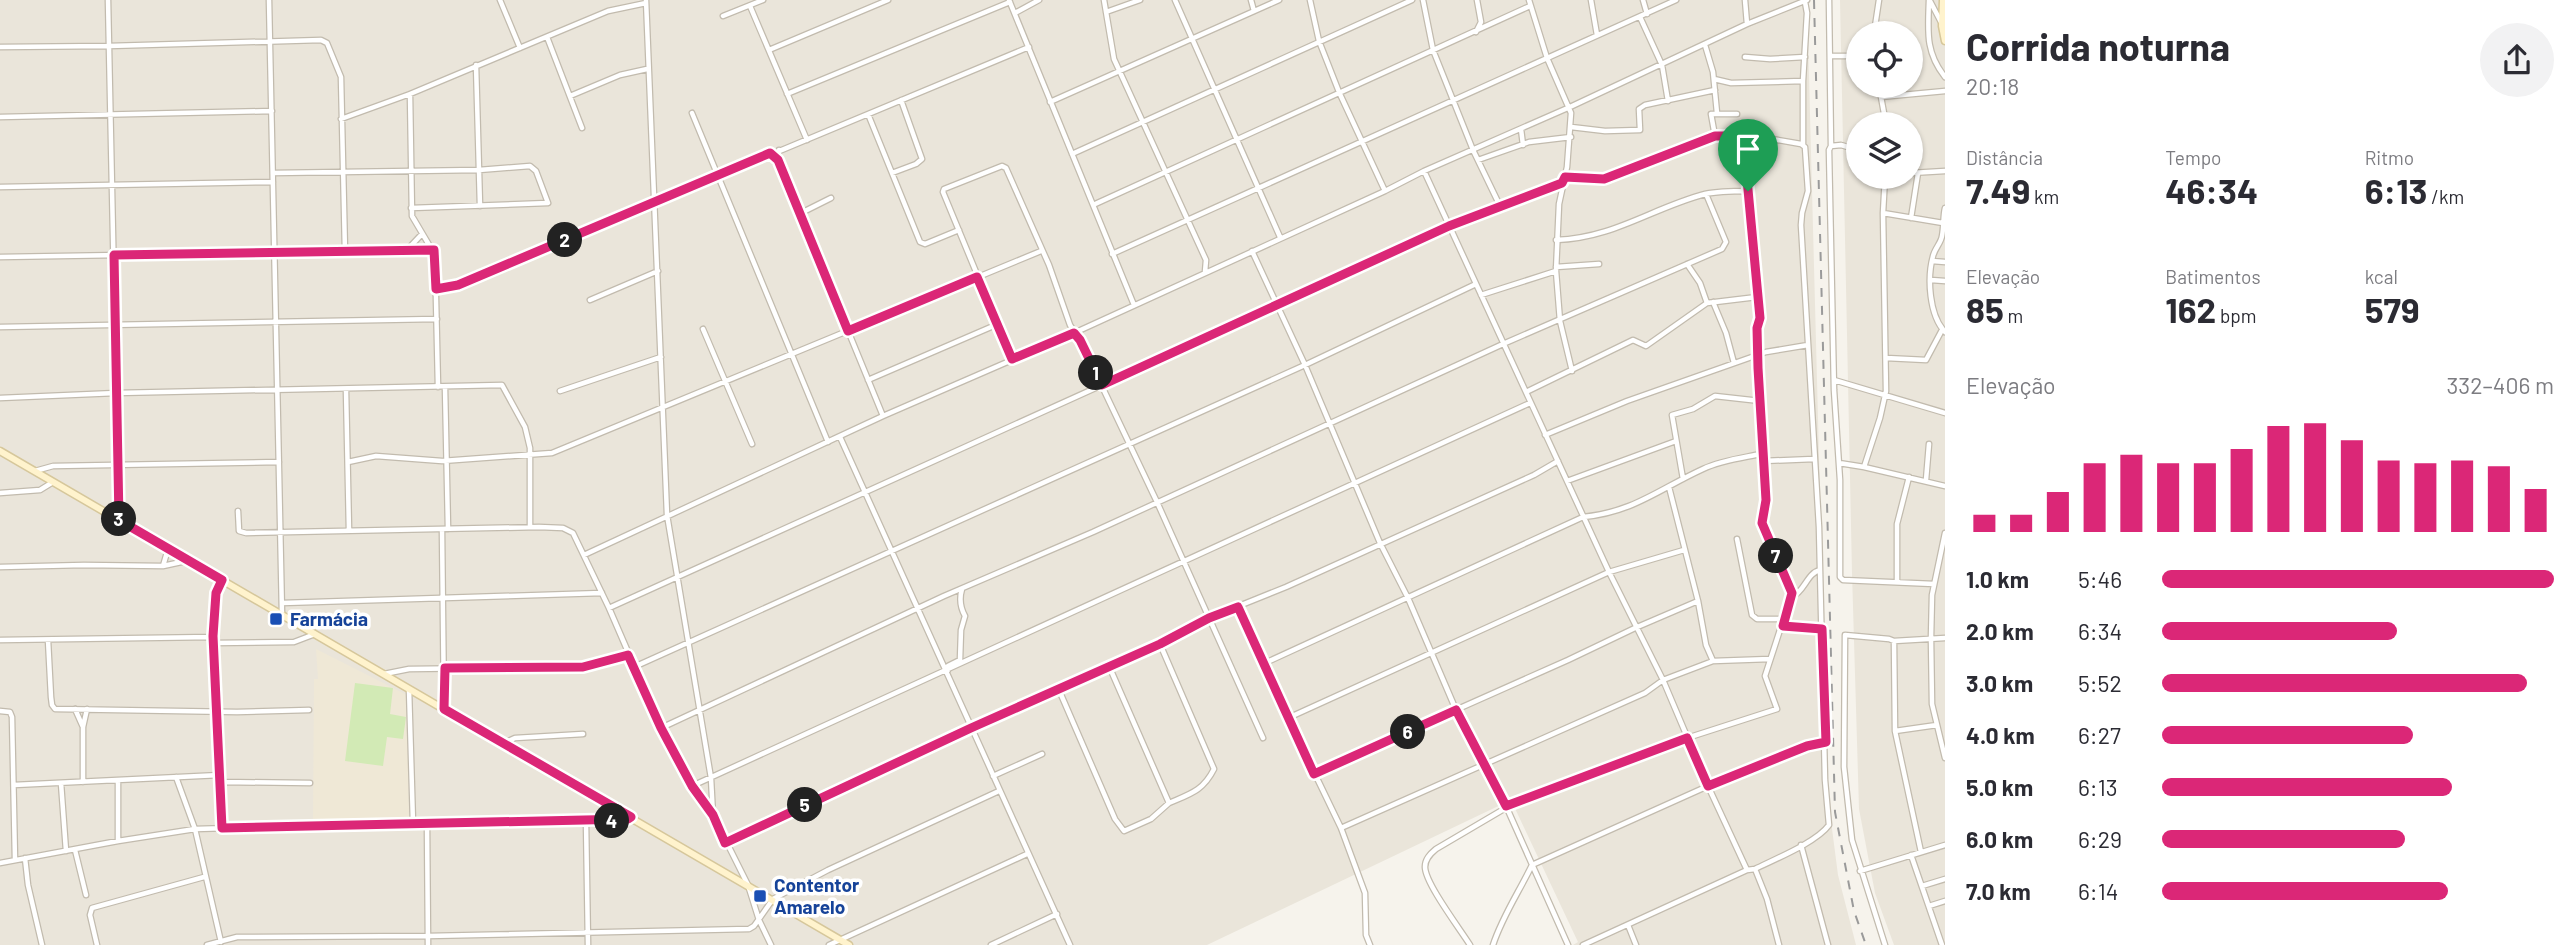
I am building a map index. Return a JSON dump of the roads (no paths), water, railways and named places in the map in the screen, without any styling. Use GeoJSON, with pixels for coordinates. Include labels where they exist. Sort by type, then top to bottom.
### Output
{"type":"FeatureCollection","features":[{"type":"Feature","properties":{"kind":"main road"},"geometry":{"type":"LineString","coordinates":[[1943,0],[1945,40]]}},
{"type":"Feature","properties":{"kind":"main road"},"geometry":{"type":"LineString","coordinates":[[0,451],[849,945]]}},
{"type":"Feature","properties":{"kind":"street"},"geometry":{"type":"LineString","coordinates":[[108,0],[119,520]]}},
{"type":"Feature","properties":{"kind":"street"},"geometry":{"type":"LineString","coordinates":[[269,0],[282,614]]}},
{"type":"Feature","properties":{"kind":"street"},"geometry":{"type":"LineString","coordinates":[[500,0],[520,48]]}},
{"type":"Feature","properties":{"kind":"street"},"geometry":{"type":"LineString","coordinates":[[723,16],[763,0]]}},
{"type":"Feature","properties":{"kind":"street"},"geometry":{"type":"LineString","coordinates":[[769,50],[888,0]]}},
{"type":"Feature","properties":{"kind":"street"},"geometry":{"type":"LineString","coordinates":[[1015,13],[1039,0]]}},
{"type":"Feature","properties":{"kind":"street"},"geometry":{"type":"LineString","coordinates":[[1104,0],[1112,53],[1206,260],[1214,268]]}},
{"type":"Feature","properties":{"kind":"street"},"geometry":{"type":"LineString","coordinates":[[1105,12],[1140,0]]}},
{"type":"Feature","properties":{"kind":"street"},"geometry":{"type":"LineString","coordinates":[[1175,0],[1280,237]]}},
{"type":"Feature","properties":{"kind":"street"},"geometry":{"type":"LineString","coordinates":[[1251,0],[1254,11]]}},
{"type":"Feature","properties":{"kind":"street"},"geometry":{"type":"LineString","coordinates":[[1050,102],[1279,0]]}},
{"type":"Feature","properties":{"kind":"street"},"geometry":{"type":"LineString","coordinates":[[1310,0],[1319,41],[1339,92],[1385,191]]}},
{"type":"Feature","properties":{"kind":"street"},"geometry":{"type":"LineString","coordinates":[[1072,154],[1412,0]]}},
{"type":"Feature","properties":{"kind":"street"},"geometry":{"type":"LineString","coordinates":[[1423,0],[1433,50],[1473,150],[1500,206]]}},
{"type":"Feature","properties":{"kind":"street"},"geometry":{"type":"LineString","coordinates":[[1476,32],[1481,22],[1477,0]]}},
{"type":"Feature","properties":{"kind":"street"},"geometry":{"type":"LineString","coordinates":[[1591,0],[1597,35]]}},
{"type":"Feature","properties":{"kind":"street"},"geometry":{"type":"LineString","coordinates":[[1643,0],[1647,14]]}},
{"type":"Feature","properties":{"kind":"street"},"geometry":{"type":"LineString","coordinates":[[1112,254],[1676,0]]}},
{"type":"Feature","properties":{"kind":"street"},"geometry":{"type":"LineString","coordinates":[[1745,0],[1747,24]]}},
{"type":"Feature","properties":{"kind":"street"},"geometry":{"type":"LineString","coordinates":[[1829,0],[1829,150],[1841,580],[1934,584]]}},
{"type":"Feature","properties":{"kind":"street"},"geometry":{"type":"LineString","coordinates":[[1876,21],[1879,0]]}},
{"type":"Feature","properties":{"kind":"street"},"geometry":{"type":"LineString","coordinates":[[1929,0],[1944,28]]}},
{"type":"Feature","properties":{"kind":"street"},"geometry":{"type":"LineString","coordinates":[[1929,0],[1930,46],[1934,63],[1945,77]]}},
{"type":"Feature","properties":{"kind":"street"},"geometry":{"type":"LineString","coordinates":[[341,119],[410,94],[608,11],[646,1],[667,515],[711,778],[713,815]]}},
{"type":"Feature","properties":{"kind":"street"},"geometry":{"type":"LineString","coordinates":[[788,94],[1009,1],[1134,305]]}},
{"type":"Feature","properties":{"kind":"street"},"geometry":{"type":"LineString","coordinates":[[584,555],[883,416],[1074,333],[1424,171],[1705,46],[1747,24],[1806,1],[1803,145],[1808,191],[1801,225],[1820,570],[1825,780],[1829,825],[1801,845],[1755,869],[1747,870],[1583,945]]}},
{"type":"Feature","properties":{"kind":"street"},"geometry":{"type":"LineString","coordinates":[[1093,205],[1165,170],[1490,26],[1530,3],[1547,58],[1570,107],[1572,127],[1562,183],[1556,269],[1560,321],[1572,371]]}},
{"type":"Feature","properties":{"kind":"street"},"geometry":{"type":"LineString","coordinates":[[750,6],[807,139]]}},
{"type":"Feature","properties":{"kind":"street"},"geometry":{"type":"LineString","coordinates":[[1640,17],[1662,65],[1668,101]]}},
{"type":"Feature","properties":{"kind":"street"},"geometry":{"type":"LineString","coordinates":[[1481,22],[1490,26]]}},
{"type":"Feature","properties":{"kind":"street"},"geometry":{"type":"LineString","coordinates":[[547,37],[582,128]]}},
{"type":"Feature","properties":{"kind":"street"},"geometry":{"type":"LineString","coordinates":[[0,47],[109,47],[321,40],[327,43],[340,71],[345,252]]}},
{"type":"Feature","properties":{"kind":"street"},"geometry":{"type":"LineString","coordinates":[[1705,46],[1712,63],[1717,113]]}},
{"type":"Feature","properties":{"kind":"street"},"geometry":{"type":"LineString","coordinates":[[436,289],[458,285],[1029,47]]}},
{"type":"Feature","properties":{"kind":"street"},"geometry":{"type":"LineString","coordinates":[[1830,56],[1846,56]]}},
{"type":"Feature","properties":{"kind":"street"},"geometry":{"type":"LineString","coordinates":[[1745,57],[1805,57]]}},
{"type":"Feature","properties":{"kind":"street"},"geometry":{"type":"LineString","coordinates":[[476,65],[480,206]]}},
{"type":"Feature","properties":{"kind":"street"},"geometry":{"type":"LineString","coordinates":[[570,96],[620,75],[647,69]]}},
{"type":"Feature","properties":{"kind":"street"},"geometry":{"type":"LineString","coordinates":[[1714,79],[1731,83],[1803,81]]}},
{"type":"Feature","properties":{"kind":"street"},"geometry":{"type":"LineString","coordinates":[[1572,127],[1605,131],[1639,130],[1639,108],[1644,105],[1715,90]]}},
{"type":"Feature","properties":{"kind":"street"},"geometry":{"type":"LineString","coordinates":[[1923,93],[1945,91]]}},
{"type":"Feature","properties":{"kind":"street"},"geometry":{"type":"LineString","coordinates":[[410,94],[411,208],[415,223],[434,250],[438,387]]}},
{"type":"Feature","properties":{"kind":"street"},"geometry":{"type":"LineString","coordinates":[[892,173],[922,159],[901,100]]}},
{"type":"Feature","properties":{"kind":"street"},"geometry":{"type":"LineString","coordinates":[[0,117],[272,111]]}},
{"type":"Feature","properties":{"kind":"street"},"geometry":{"type":"LineString","coordinates":[[692,113],[828,442]]}},
{"type":"Feature","properties":{"kind":"street"},"geometry":{"type":"LineString","coordinates":[[868,114],[920,242],[925,243],[959,229]]}},
{"type":"Feature","properties":{"kind":"street"},"geometry":{"type":"LineString","coordinates":[[1715,136],[1711,115],[1737,114]]}},
{"type":"Feature","properties":{"kind":"street"},"geometry":{"type":"LineString","coordinates":[[1521,129],[1522,145]]}},
{"type":"Feature","properties":{"kind":"street"},"geometry":{"type":"LineString","coordinates":[[1565,177],[1604,179],[1715,136],[1766,138],[1803,145]]}},
{"type":"Feature","properties":{"kind":"street"},"geometry":{"type":"LineString","coordinates":[[1737,136],[1739,165],[1747,179],[1760,318],[1757,328],[1766,500],[1762,523],[1792,597]]}},
{"type":"Feature","properties":{"kind":"street"},"geometry":{"type":"LineString","coordinates":[[1478,160],[1541,140],[1571,137]]}},
{"type":"Feature","properties":{"kind":"street"},"geometry":{"type":"LineString","coordinates":[[1831,146],[1846,146]]}},
{"type":"Feature","properties":{"kind":"street"},"geometry":{"type":"LineString","coordinates":[[778,160],[779,150]]}},
{"type":"Feature","properties":{"kind":"street"},"geometry":{"type":"LineString","coordinates":[[770,153],[778,160],[883,416]]}},
{"type":"Feature","properties":{"kind":"street"},"geometry":{"type":"LineString","coordinates":[[273,173],[479,170],[530,166],[536,172],[548,203],[411,208]]}},
{"type":"Feature","properties":{"kind":"street"},"geometry":{"type":"LineString","coordinates":[[1012,359],[943,190],[1003,166],[1074,333],[1080,340],[1130,444],[1263,738]]}},
{"type":"Feature","properties":{"kind":"street"},"geometry":{"type":"LineString","coordinates":[[1424,171],[1635,628],[1663,680],[1747,870]]}},
{"type":"Feature","properties":{"kind":"street"},"geometry":{"type":"LineString","coordinates":[[1923,173],[1945,171]]}},
{"type":"Feature","properties":{"kind":"street"},"geometry":{"type":"LineString","coordinates":[[0,187],[273,182]]}},
{"type":"Feature","properties":{"kind":"street"},"geometry":{"type":"LineString","coordinates":[[609,608],[1449,226],[1562,183]]}},
{"type":"Feature","properties":{"kind":"street"},"geometry":{"type":"LineString","coordinates":[[1864,467],[1885,395],[1884,189]]}},
{"type":"Feature","properties":{"kind":"street"},"geometry":{"type":"LineString","coordinates":[[1911,218],[1916,189]]}},
{"type":"Feature","properties":{"kind":"street"},"geometry":{"type":"LineString","coordinates":[[1556,240],[1592,236],[1706,194],[1748,191]]}},
{"type":"Feature","properties":{"kind":"street"},"geometry":{"type":"LineString","coordinates":[[661,728],[1503,344],[1722,249],[1725,244],[1724,233],[1706,194]]}},
{"type":"Feature","properties":{"kind":"street"},"geometry":{"type":"LineString","coordinates":[[800,213],[831,198]]}},
{"type":"Feature","properties":{"kind":"street"},"geometry":{"type":"LineString","coordinates":[[1886,358],[1926,360],[1943,331],[1932,301],[1931,280],[1932,261],[1942,239],[1945,208]]}},
{"type":"Feature","properties":{"kind":"street"},"geometry":{"type":"LineString","coordinates":[[1883,213],[1943,223]]}},
{"type":"Feature","properties":{"kind":"street"},"geometry":{"type":"LineString","coordinates":[[406,251],[422,234]]}},
{"type":"Feature","properties":{"kind":"street"},"geometry":{"type":"LineString","coordinates":[[0,257],[434,250]]}},
{"type":"Feature","properties":{"kind":"street"},"geometry":{"type":"LineString","coordinates":[[348,462],[360,458],[400,456],[428,461],[556,452],[1041,251]]}},
{"type":"Feature","properties":{"kind":"street"},"geometry":{"type":"LineString","coordinates":[[1252,251],[1456,710],[1506,806],[1568,945]]}},
{"type":"Feature","properties":{"kind":"street"},"geometry":{"type":"LineString","coordinates":[[1205,273],[1206,260]]}},
{"type":"Feature","properties":{"kind":"street"},"geometry":{"type":"LineString","coordinates":[[1932,261],[1945,262]]}},
{"type":"Feature","properties":{"kind":"street"},"geometry":{"type":"LineString","coordinates":[[1481,295],[1556,269],[1599,264]]}},
{"type":"Feature","properties":{"kind":"street"},"geometry":{"type":"LineString","coordinates":[[1687,264],[1726,333],[1734,363]]}},
{"type":"Feature","properties":{"kind":"street"},"geometry":{"type":"LineString","coordinates":[[590,300],[658,271]]}},
{"type":"Feature","properties":{"kind":"street"},"geometry":{"type":"LineString","coordinates":[[1931,280],[1945,281]]}},
{"type":"Feature","properties":{"kind":"street"},"geometry":{"type":"LineString","coordinates":[[634,667],[1304,365],[1476,284]]}},
{"type":"Feature","properties":{"kind":"street"},"geometry":{"type":"LineString","coordinates":[[1525,392],[1633,340],[1646,346],[1710,302],[1757,297]]}},
{"type":"Feature","properties":{"kind":"street"},"geometry":{"type":"LineString","coordinates":[[0,327],[437,319]]}},
{"type":"Feature","properties":{"kind":"street"},"geometry":{"type":"LineString","coordinates":[[868,380],[998,324]]}},
{"type":"Feature","properties":{"kind":"street"},"geometry":{"type":"LineString","coordinates":[[704,329],[752,444]]}},
{"type":"Feature","properties":{"kind":"street"},"geometry":{"type":"LineString","coordinates":[[1545,435],[1628,401],[1766,352],[1808,345]]}},
{"type":"Feature","properties":{"kind":"street"},"geometry":{"type":"LineString","coordinates":[[560,391],[661,357]]}},
{"type":"Feature","properties":{"kind":"street"},"geometry":{"type":"LineString","coordinates":[[1834,380],[1945,414]]}},
{"type":"Feature","properties":{"kind":"street"},"geometry":{"type":"LineString","coordinates":[[0,398],[116,393],[346,390],[496,383],[505,387],[525,427],[531,454],[530,527]]}},
{"type":"Feature","properties":{"kind":"street"},"geometry":{"type":"LineString","coordinates":[[444,709],[447,460],[445,387]]}},
{"type":"Feature","properties":{"kind":"street"},"geometry":{"type":"LineString","coordinates":[[346,390],[349,531]]}},
{"type":"Feature","properties":{"kind":"street"},"geometry":{"type":"LineString","coordinates":[[1683,479],[1672,415],[1693,409],[1715,396],[1760,401]]}},
{"type":"Feature","properties":{"kind":"street"},"geometry":{"type":"LineString","coordinates":[[692,786],[1530,403]]}},
{"type":"Feature","properties":{"kind":"street"},"geometry":{"type":"LineString","coordinates":[[839,437],[1070,945]]}},
{"type":"Feature","properties":{"kind":"street"},"geometry":{"type":"LineString","coordinates":[[1567,481],[1676,441]]}},
{"type":"Feature","properties":{"kind":"street"},"geometry":{"type":"LineString","coordinates":[[1926,480],[1928,444]]}},
{"type":"Feature","properties":{"kind":"street"},"geometry":{"type":"LineString","coordinates":[[1265,663],[1583,517],[1606,515],[1625,509],[1713,465],[1762,454]]}},
{"type":"Feature","properties":{"kind":"street"},"geometry":{"type":"LineString","coordinates":[[348,455],[360,458]]}},
{"type":"Feature","properties":{"kind":"street"},"geometry":{"type":"LineString","coordinates":[[1763,461],[1814,459]]}},
{"type":"Feature","properties":{"kind":"street"},"geometry":{"type":"LineString","coordinates":[[725,843],[971,728],[1160,644],[1209,618],[1534,475],[1558,461]]}},
{"type":"Feature","properties":{"kind":"street"},"geometry":{"type":"LineString","coordinates":[[34,471],[53,466],[279,462]]}},
{"type":"Feature","properties":{"kind":"street"},"geometry":{"type":"LineString","coordinates":[[1839,463],[1945,486]]}},
{"type":"Feature","properties":{"kind":"street"},"geometry":{"type":"LineString","coordinates":[[1897,582],[1896,524],[1909,477]]}},
{"type":"Feature","properties":{"kind":"street"},"geometry":{"type":"LineString","coordinates":[[0,493],[40,490],[55,483]]}},
{"type":"Feature","properties":{"kind":"street"},"geometry":{"type":"LineString","coordinates":[[1669,487],[1698,601],[1706,645],[1713,661]]}},
{"type":"Feature","properties":{"kind":"street"},"geometry":{"type":"LineString","coordinates":[[238,511],[240,532],[530,527],[568,529],[576,538],[602,593],[661,728],[692,786],[713,815],[748,885],[759,920],[771,945]]}},
{"type":"Feature","properties":{"kind":"street"},"geometry":{"type":"LineString","coordinates":[[1945,533],[1934,584],[1931,638],[1932,704],[1943,740],[1945,758]]}},
{"type":"Feature","properties":{"kind":"street"},"geometry":{"type":"LineString","coordinates":[[1737,539],[1752,615],[1757,619],[1784,619]]}},
{"type":"Feature","properties":{"kind":"street"},"geometry":{"type":"LineString","coordinates":[[163,566],[168,549]]}},
{"type":"Feature","properties":{"kind":"street"},"geometry":{"type":"LineString","coordinates":[[1288,718],[1609,572],[1684,550]]}},
{"type":"Feature","properties":{"kind":"street"},"geometry":{"type":"LineString","coordinates":[[0,567],[163,566],[186,561]]}},
{"type":"Feature","properties":{"kind":"street"},"geometry":{"type":"LineString","coordinates":[[1470,945],[1426,872],[1426,861],[1436,849],[1493,817],[1506,806],[1687,738],[1777,711],[1775,700],[1766,683],[1770,659],[1792,597],[1799,593],[1814,571],[1820,570]]}},
{"type":"Feature","properties":{"kind":"street"},"geometry":{"type":"LineString","coordinates":[[222,580],[216,593],[213,636],[222,828]]}},
{"type":"Feature","properties":{"kind":"street"},"geometry":{"type":"LineString","coordinates":[[947,671],[948,666],[960,660],[961,630],[965,616],[960,597],[963,588]]}},
{"type":"Feature","properties":{"kind":"street"},"geometry":{"type":"LineString","coordinates":[[282,603],[602,593]]}},
{"type":"Feature","properties":{"kind":"street"},"geometry":{"type":"LineString","coordinates":[[1314,774],[1698,601]]}},
{"type":"Feature","properties":{"kind":"street"},"geometry":{"type":"LineString","coordinates":[[1238,607],[1341,828],[1364,893],[1366,934],[1370,945]]}},
{"type":"Feature","properties":{"kind":"street"},"geometry":{"type":"LineString","coordinates":[[1783,626],[1822,629]]}},
{"type":"Feature","properties":{"kind":"street"},"geometry":{"type":"LineString","coordinates":[[214,643],[294,642],[315,634]]}},
{"type":"Feature","properties":{"kind":"street"},"geometry":{"type":"LineString","coordinates":[[1885,945],[1852,840],[1845,786],[1845,635],[1894,641],[1945,638]]}},
{"type":"Feature","properties":{"kind":"street"},"geometry":{"type":"LineString","coordinates":[[0,640],[213,636]]}},
{"type":"Feature","properties":{"kind":"street"},"geometry":{"type":"LineString","coordinates":[[48,640],[52,705],[55,709],[309,710]]}},
{"type":"Feature","properties":{"kind":"street"},"geometry":{"type":"LineString","coordinates":[[1894,641],[1895,731],[1921,852]]}},
{"type":"Feature","properties":{"kind":"street"},"geometry":{"type":"LineString","coordinates":[[1059,690],[1115,819],[1124,831],[1151,819],[1169,803],[1197,792],[1214,769],[1160,644]]}},
{"type":"Feature","properties":{"kind":"street"},"geometry":{"type":"LineString","coordinates":[[384,674],[403,670],[445,668],[583,667],[628,655]]}},
{"type":"Feature","properties":{"kind":"street"},"geometry":{"type":"LineString","coordinates":[[1341,828],[1645,693],[1663,680],[1713,661],[1770,659]]}},
{"type":"Feature","properties":{"kind":"street"},"geometry":{"type":"LineString","coordinates":[[1109,666],[1169,803]]}},
{"type":"Feature","properties":{"kind":"street"},"geometry":{"type":"LineString","coordinates":[[410,689],[413,823]]}},
{"type":"Feature","properties":{"kind":"street"},"geometry":{"type":"LineString","coordinates":[[75,709],[83,727]]}},
{"type":"Feature","properties":{"kind":"street"},"geometry":{"type":"LineString","coordinates":[[83,782],[83,727],[87,709]]}},
{"type":"Feature","properties":{"kind":"street"},"geometry":{"type":"LineString","coordinates":[[0,711],[11,713],[15,860]]}},
{"type":"Feature","properties":{"kind":"street"},"geometry":{"type":"LineString","coordinates":[[1895,731],[1937,725]]}},
{"type":"Feature","properties":{"kind":"street"},"geometry":{"type":"LineString","coordinates":[[504,743],[515,738],[583,734]]}},
{"type":"Feature","properties":{"kind":"street"},"geometry":{"type":"LineString","coordinates":[[1493,945],[1499,926],[1521,890],[1532,865],[1708,786],[1807,746],[1826,742]]}},
{"type":"Feature","properties":{"kind":"street"},"geometry":{"type":"LineString","coordinates":[[993,776],[1042,754]]}},
{"type":"Feature","properties":{"kind":"street"},"geometry":{"type":"LineString","coordinates":[[14,785],[220,775]]}},
{"type":"Feature","properties":{"kind":"street"},"geometry":{"type":"LineString","coordinates":[[176,777],[195,829],[204,877],[225,942]]}},
{"type":"Feature","properties":{"kind":"street"},"geometry":{"type":"LineString","coordinates":[[118,780],[118,841]]}},
{"type":"Feature","properties":{"kind":"street"},"geometry":{"type":"LineString","coordinates":[[221,782],[310,783]]}},
{"type":"Feature","properties":{"kind":"street"},"geometry":{"type":"LineString","coordinates":[[61,783],[66,851]]}},
{"type":"Feature","properties":{"kind":"street"},"geometry":{"type":"LineString","coordinates":[[207,945],[237,937],[749,929],[759,920],[773,899],[828,870],[999,791]]}},
{"type":"Feature","properties":{"kind":"street"},"geometry":{"type":"LineString","coordinates":[[0,863],[195,829],[620,821],[631,817]]}},
{"type":"Feature","properties":{"kind":"street"},"geometry":{"type":"LineString","coordinates":[[586,821],[588,945]]}},
{"type":"Feature","properties":{"kind":"street"},"geometry":{"type":"LineString","coordinates":[[427,823],[428,945]]}},
{"type":"Feature","properties":{"kind":"street"},"geometry":{"type":"LineString","coordinates":[[1801,845],[1828,945]]}},
{"type":"Feature","properties":{"kind":"street"},"geometry":{"type":"LineString","coordinates":[[1860,871],[1945,845]]}},
{"type":"Feature","properties":{"kind":"street"},"geometry":{"type":"LineString","coordinates":[[75,850],[86,895]]}},
{"type":"Feature","properties":{"kind":"street"},"geometry":{"type":"LineString","coordinates":[[829,945],[1027,854]]}},
{"type":"Feature","properties":{"kind":"street"},"geometry":{"type":"LineString","coordinates":[[1911,855],[1942,937],[1942,945]]}},
{"type":"Feature","properties":{"kind":"street"},"geometry":{"type":"LineString","coordinates":[[25,858],[28,885],[42,945]]}},
{"type":"Feature","properties":{"kind":"street"},"geometry":{"type":"LineString","coordinates":[[1755,869],[1768,899],[1779,945]]}},
{"type":"Feature","properties":{"kind":"street"},"geometry":{"type":"LineString","coordinates":[[97,945],[90,915],[93,908],[204,877]]}},
{"type":"Feature","properties":{"kind":"street"},"geometry":{"type":"LineString","coordinates":[[1922,886],[1945,879]]}},
{"type":"Feature","properties":{"kind":"street"},"geometry":{"type":"LineString","coordinates":[[1929,906],[1945,901]]}},
{"type":"Feature","properties":{"kind":"street"},"geometry":{"type":"LineString","coordinates":[[991,945],[1004,942],[1057,914]]}},
{"type":"Feature","properties":{"kind":"street"},"geometry":{"type":"LineString","coordinates":[[1629,925],[1636,945]]}},
{"type":"Feature","properties":{"kind":"street"},"geometry":{"type":"LineString","coordinates":[[236,945],[237,937]]}},
{"type":"Feature","properties":{"kind":"railway"},"geometry":{"type":"LineString","coordinates":[[1814,0],[1835,812],[1854,911],[1866,945]]}},
{"type":"Feature","properties":{"kind":"place","name":"Farmácia"},"geometry":{"type":"Point","coordinates":[276,619]}},
{"type":"Feature","properties":{"kind":"place","name":"Contentor Amarelo"},"geometry":{"type":"Point","coordinates":[760,896]}}]}
